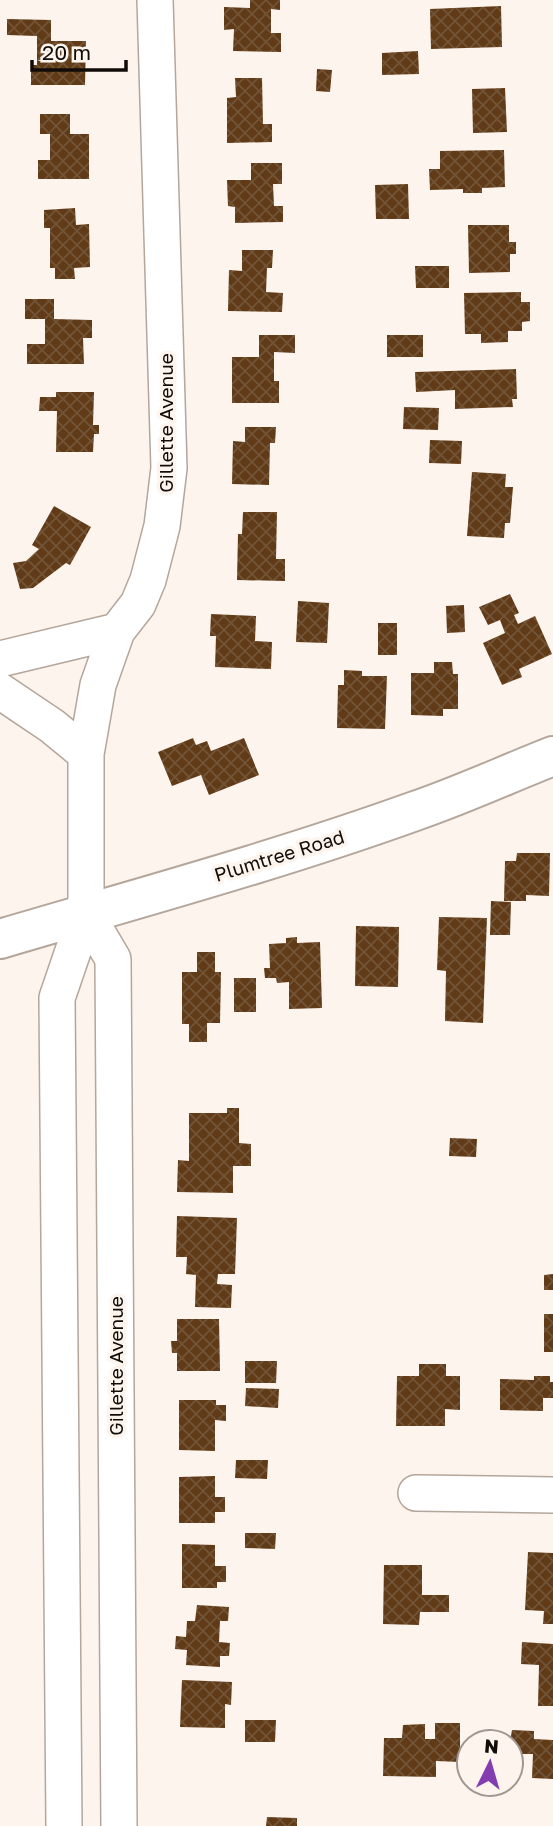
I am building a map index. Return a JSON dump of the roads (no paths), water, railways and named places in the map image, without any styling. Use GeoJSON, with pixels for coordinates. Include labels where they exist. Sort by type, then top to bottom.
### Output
{"type":"FeatureCollection","features":[{"type":"Feature","properties":{"kind":"street","name":"Gillette Avenue"},"geometry":{"type":"LineString","coordinates":[[64,1826],[57,998],[86,913],[86,754],[98,685],[117,631],[138,604],[152,567],[162,526],[169,468],[155,0]]}},
{"type":"Feature","properties":{"kind":"street"},"geometry":{"type":"LineString","coordinates":[[0,659],[117,631]]}},
{"type":"Feature","properties":{"kind":"street"},"geometry":{"type":"LineString","coordinates":[[0,691],[52,726],[86,754]]}},
{"type":"Feature","properties":{"kind":"street","name":"Plumtree Road"},"geometry":{"type":"LineString","coordinates":[[0,939],[262,862],[366,828],[553,756]]}},
{"type":"Feature","properties":{"kind":"street","name":"Gillette Avenue"},"geometry":{"type":"LineString","coordinates":[[86,913],[113,959],[119,1826]]}},
{"type":"Feature","properties":{"kind":"street"},"geometry":{"type":"LineString","coordinates":[[60,1421],[116,1423]]}},
{"type":"Feature","properties":{"kind":"street"},"geometry":{"type":"LineString","coordinates":[[416,1493],[553,1495]]}}]}
